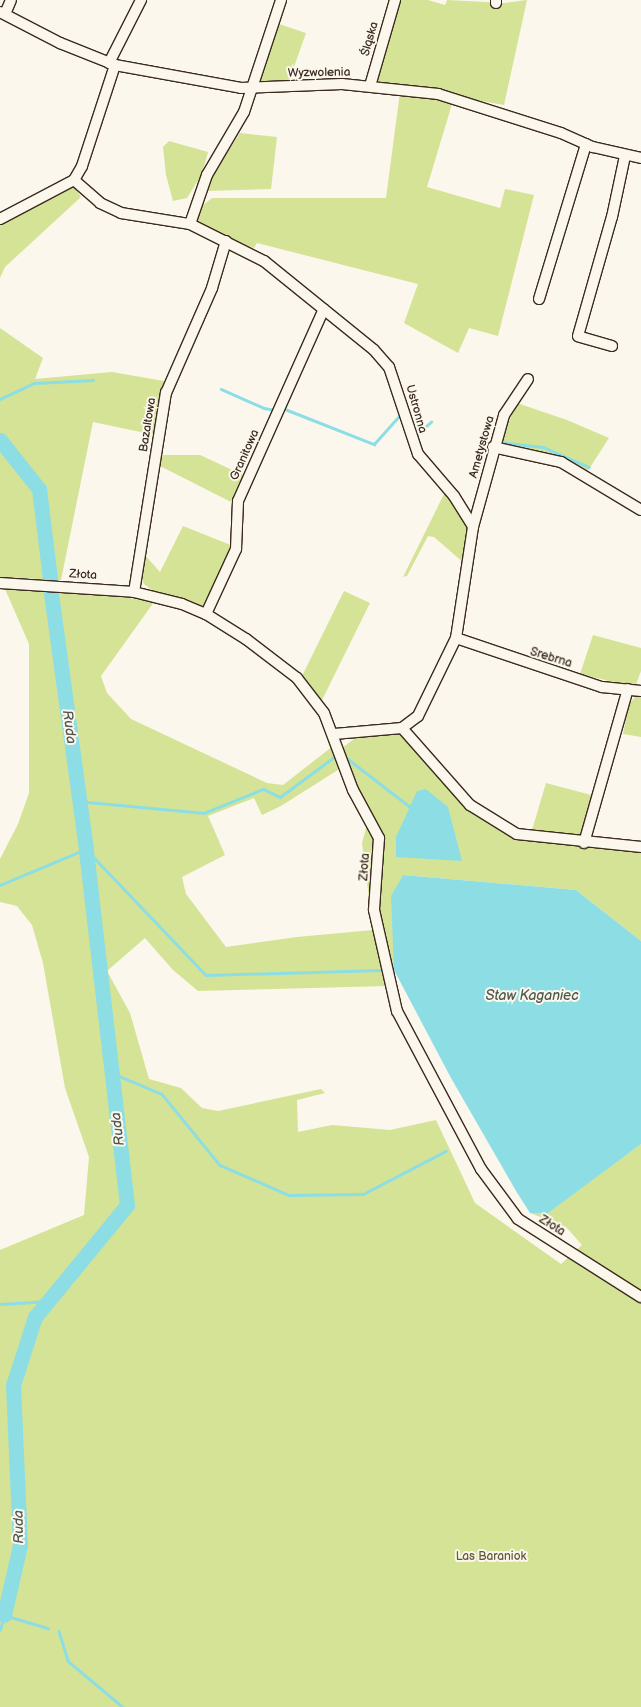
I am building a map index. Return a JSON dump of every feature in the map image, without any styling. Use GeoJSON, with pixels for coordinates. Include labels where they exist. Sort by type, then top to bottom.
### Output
{"type":"FeatureCollection","features":[{"type":"Feature","properties":{"kind":"street"},"geometry":{"type":"LineString","coordinates":[[2,13],[11,0]]}},
{"type":"Feature","properties":{"kind":"street"},"geometry":{"type":"LineString","coordinates":[[0,219],[74,180],[82,166],[112,64],[141,0]]}},
{"type":"Feature","properties":{"kind":"street"},"geometry":{"type":"LineString","coordinates":[[190,224],[207,175],[244,112],[249,88],[281,0]]}},
{"type":"Feature","properties":{"kind":"street","name":"Śląska"},"geometry":{"type":"LineString","coordinates":[[370,86],[395,0]]}},
{"type":"Feature","properties":{"kind":"street","name":"Wyzwolenia"},"geometry":{"type":"LineString","coordinates":[[2,13],[112,64],[181,79],[249,88],[370,86],[438,94],[519,118],[586,144],[625,156],[641,158]]}},
{"type":"Feature","properties":{"kind":"street"},"geometry":{"type":"LineString","coordinates":[[539,299],[586,144]]}},
{"type":"Feature","properties":{"kind":"street"},"geometry":{"type":"LineString","coordinates":[[612,346],[578,336],[612,217],[625,156]]}},
{"type":"Feature","properties":{"kind":"street","name":"Ustronna"},"geometry":{"type":"LineString","coordinates":[[74,180],[100,203],[121,213],[190,224],[264,261],[389,366],[418,454],[454,496],[473,527]]}},
{"type":"Feature","properties":{"kind":"street","name":"Bazaltowa"},"geometry":{"type":"LineString","coordinates":[[134,592],[166,393],[212,288],[226,242]]}},
{"type":"Feature","properties":{"kind":"street","name":"Granitowa"},"geometry":{"type":"LineString","coordinates":[[206,614],[236,549],[238,501],[324,310]]}},
{"type":"Feature","properties":{"kind":"street","name":"Ametystowa"},"geometry":{"type":"LineString","coordinates":[[473,527],[493,447],[504,415],[528,379]]}},
{"type":"Feature","properties":{"kind":"street"},"geometry":{"type":"LineString","coordinates":[[493,447],[561,462],[641,510]]}},
{"type":"Feature","properties":{"kind":"street"},"geometry":{"type":"LineString","coordinates":[[334,734],[402,728],[418,716],[456,638],[473,527]]}},
{"type":"Feature","properties":{"kind":"street","name":"Złota"},"geometry":{"type":"LineString","coordinates":[[0,582],[134,592],[206,614],[297,678],[324,713],[334,734],[343,768],[379,838],[374,910],[397,1011],[481,1169],[518,1219],[641,1298]]}},
{"type":"Feature","properties":{"kind":"street","name":"Srebrna"},"geometry":{"type":"LineString","coordinates":[[456,638],[602,687],[641,691]]}},
{"type":"Feature","properties":{"kind":"street"},"geometry":{"type":"LineString","coordinates":[[584,843],[628,689]]}},
{"type":"Feature","properties":{"kind":"street"},"geometry":{"type":"LineString","coordinates":[[402,728],[470,805],[517,834],[584,843],[641,846]]}},
{"type":"Feature","properties":{"kind":"green space"},"geometry":{"type":"Polygon","coordinates":[[[399,0],[428,0],[445,5],[447,0],[504,3],[527,0],[504,105],[375,82],[399,0]]]}},
{"type":"Feature","properties":{"kind":"green space"},"geometry":{"type":"Polygon","coordinates":[[[276,23],[306,33],[289,81],[254,84],[276,23]]]}},
{"type":"Feature","properties":{"kind":"green space"},"geometry":{"type":"Polygon","coordinates":[[[400,92],[426,96],[452,104],[427,187],[500,208],[505,189],[534,195],[498,336],[469,328],[458,353],[404,323],[418,284],[257,243],[254,248],[232,241],[197,221],[203,205],[212,198],[386,198],[400,92]]]}},
{"type":"Feature","properties":{"kind":"green space"},"geometry":{"type":"Polygon","coordinates":[[[240,133],[277,137],[271,189],[206,191],[211,177],[240,133]]]}},
{"type":"Feature","properties":{"kind":"green space"},"geometry":{"type":"Polygon","coordinates":[[[169,141],[208,152],[202,174],[187,198],[173,201],[166,175],[163,147],[169,141]]]}},
{"type":"Feature","properties":{"kind":"green space"},"geometry":{"type":"Polygon","coordinates":[[[74,186],[81,197],[5,267],[0,278],[0,223],[74,186]]]}},
{"type":"Feature","properties":{"kind":"green space"},"geometry":{"type":"Polygon","coordinates":[[[0,328],[43,358],[35,379],[112,372],[164,381],[155,435],[93,422],[61,580],[0,577],[0,328]]]}},
{"type":"Feature","properties":{"kind":"green space"},"geometry":{"type":"Polygon","coordinates":[[[517,403],[567,420],[609,438],[587,472],[563,458],[499,443],[517,403]]]}},
{"type":"Feature","properties":{"kind":"green space"},"geometry":{"type":"Polygon","coordinates":[[[159,455],[200,455],[243,475],[231,502],[160,466],[157,473],[159,455]]]}},
{"type":"Feature","properties":{"kind":"green space"},"geometry":{"type":"Polygon","coordinates":[[[445,492],[469,531],[465,564],[434,537],[428,536],[407,576],[403,577],[445,492]]]}},
{"type":"Feature","properties":{"kind":"green space"},"geometry":{"type":"Polygon","coordinates":[[[183,526],[233,546],[202,607],[157,594],[144,584],[141,578],[144,554],[160,572],[183,526]]]}},
{"type":"Feature","properties":{"kind":"green space","name":"Las Baraniok"},"geometry":{"type":"Polygon","coordinates":[[[5,589],[104,594],[154,602],[101,676],[107,693],[131,719],[267,783],[283,785],[333,746],[341,768],[281,806],[262,815],[254,798],[208,816],[225,855],[182,877],[186,894],[226,947],[297,937],[373,930],[362,843],[368,821],[342,748],[358,736],[398,732],[471,812],[512,836],[641,852],[641,941],[576,890],[403,875],[395,969],[388,986],[198,991],[173,970],[145,938],[107,971],[130,1013],[149,1079],[181,1088],[202,1108],[218,1111],[321,1089],[325,1093],[297,1100],[298,1132],[332,1125],[390,1130],[436,1120],[475,1203],[561,1264],[582,1245],[566,1227],[530,1213],[548,1212],[641,1144],[641,1707],[0,1707],[0,1250],[84,1215],[89,1157],[65,1088],[43,963],[32,925],[17,906],[0,902],[0,859],[18,824],[29,793],[29,644],[5,589]]]}},
{"type":"Feature","properties":{"kind":"green space"},"geometry":{"type":"Polygon","coordinates":[[[344,591],[370,603],[322,700],[301,678],[344,591]]]}},
{"type":"Feature","properties":{"kind":"green space"},"geometry":{"type":"Polygon","coordinates":[[[593,635],[641,648],[641,671],[635,687],[580,674],[593,635]]]}},
{"type":"Feature","properties":{"kind":"green space"},"geometry":{"type":"Polygon","coordinates":[[[638,694],[641,694],[641,737],[623,734],[629,704],[638,694]]]}},
{"type":"Feature","properties":{"kind":"green space"},"geometry":{"type":"Polygon","coordinates":[[[546,783],[595,796],[584,832],[576,838],[532,830],[546,783]]]}},
{"type":"Feature","properties":{"kind":"water"},"geometry":{"type":"Polygon","coordinates":[[[426,789],[448,807],[462,861],[396,857],[396,837],[417,791],[426,789]]]}},
{"type":"Feature","properties":{"kind":"water","name":"Staw Kaganiec"},"geometry":{"type":"Polygon","coordinates":[[[403,875],[576,890],[641,941],[641,1144],[548,1213],[530,1213],[516,1191],[451,1078],[394,970],[391,896],[403,875]]]}},
{"type":"Feature","properties":{"kind":"waterway"},"geometry":{"type":"LineString","coordinates":[[0,399],[35,383],[93,380]]}},
{"type":"Feature","properties":{"kind":"waterway"},"geometry":{"type":"LineString","coordinates":[[221,389],[264,408],[275,410]]}},
{"type":"Feature","properties":{"kind":"waterway"},"geometry":{"type":"LineString","coordinates":[[285,409],[374,444],[398,417]]}},
{"type":"Feature","properties":{"kind":"waterway"},"geometry":{"type":"LineString","coordinates":[[416,435],[431,422]]}},
{"type":"Feature","properties":{"kind":"waterway","name":"Ruda"},"geometry":{"type":"LineString","coordinates":[[0,440],[39,489],[50,579]]}},
{"type":"Feature","properties":{"kind":"waterway"},"geometry":{"type":"LineString","coordinates":[[500,442],[543,447],[589,467]]}},
{"type":"Feature","properties":{"kind":"waterway","name":"Ruda"},"geometry":{"type":"LineString","coordinates":[[4,1615],[20,1545],[13,1385],[35,1317],[127,1205],[86,849],[51,593]]}},
{"type":"Feature","properties":{"kind":"waterway"},"geometry":{"type":"LineString","coordinates":[[77,801],[204,813],[263,789],[280,797],[334,757]]}},
{"type":"Feature","properties":{"kind":"waterway"},"geometry":{"type":"LineString","coordinates":[[348,759],[409,806]]}},
{"type":"Feature","properties":{"kind":"waterway"},"geometry":{"type":"LineString","coordinates":[[0,885],[86,849],[206,975],[381,970]]}},
{"type":"Feature","properties":{"kind":"waterway"},"geometry":{"type":"LineString","coordinates":[[112,1073],[162,1094],[220,1165],[289,1195],[363,1194],[446,1151]]}},
{"type":"Feature","properties":{"kind":"waterway"},"geometry":{"type":"LineString","coordinates":[[0,1304],[49,1301]]}},
{"type":"Feature","properties":{"kind":"waterway"},"geometry":{"type":"LineString","coordinates":[[0,1630],[4,1615],[48,1628]]}},
{"type":"Feature","properties":{"kind":"waterway"},"geometry":{"type":"LineString","coordinates":[[59,1631],[68,1661],[123,1707]]}}]}
